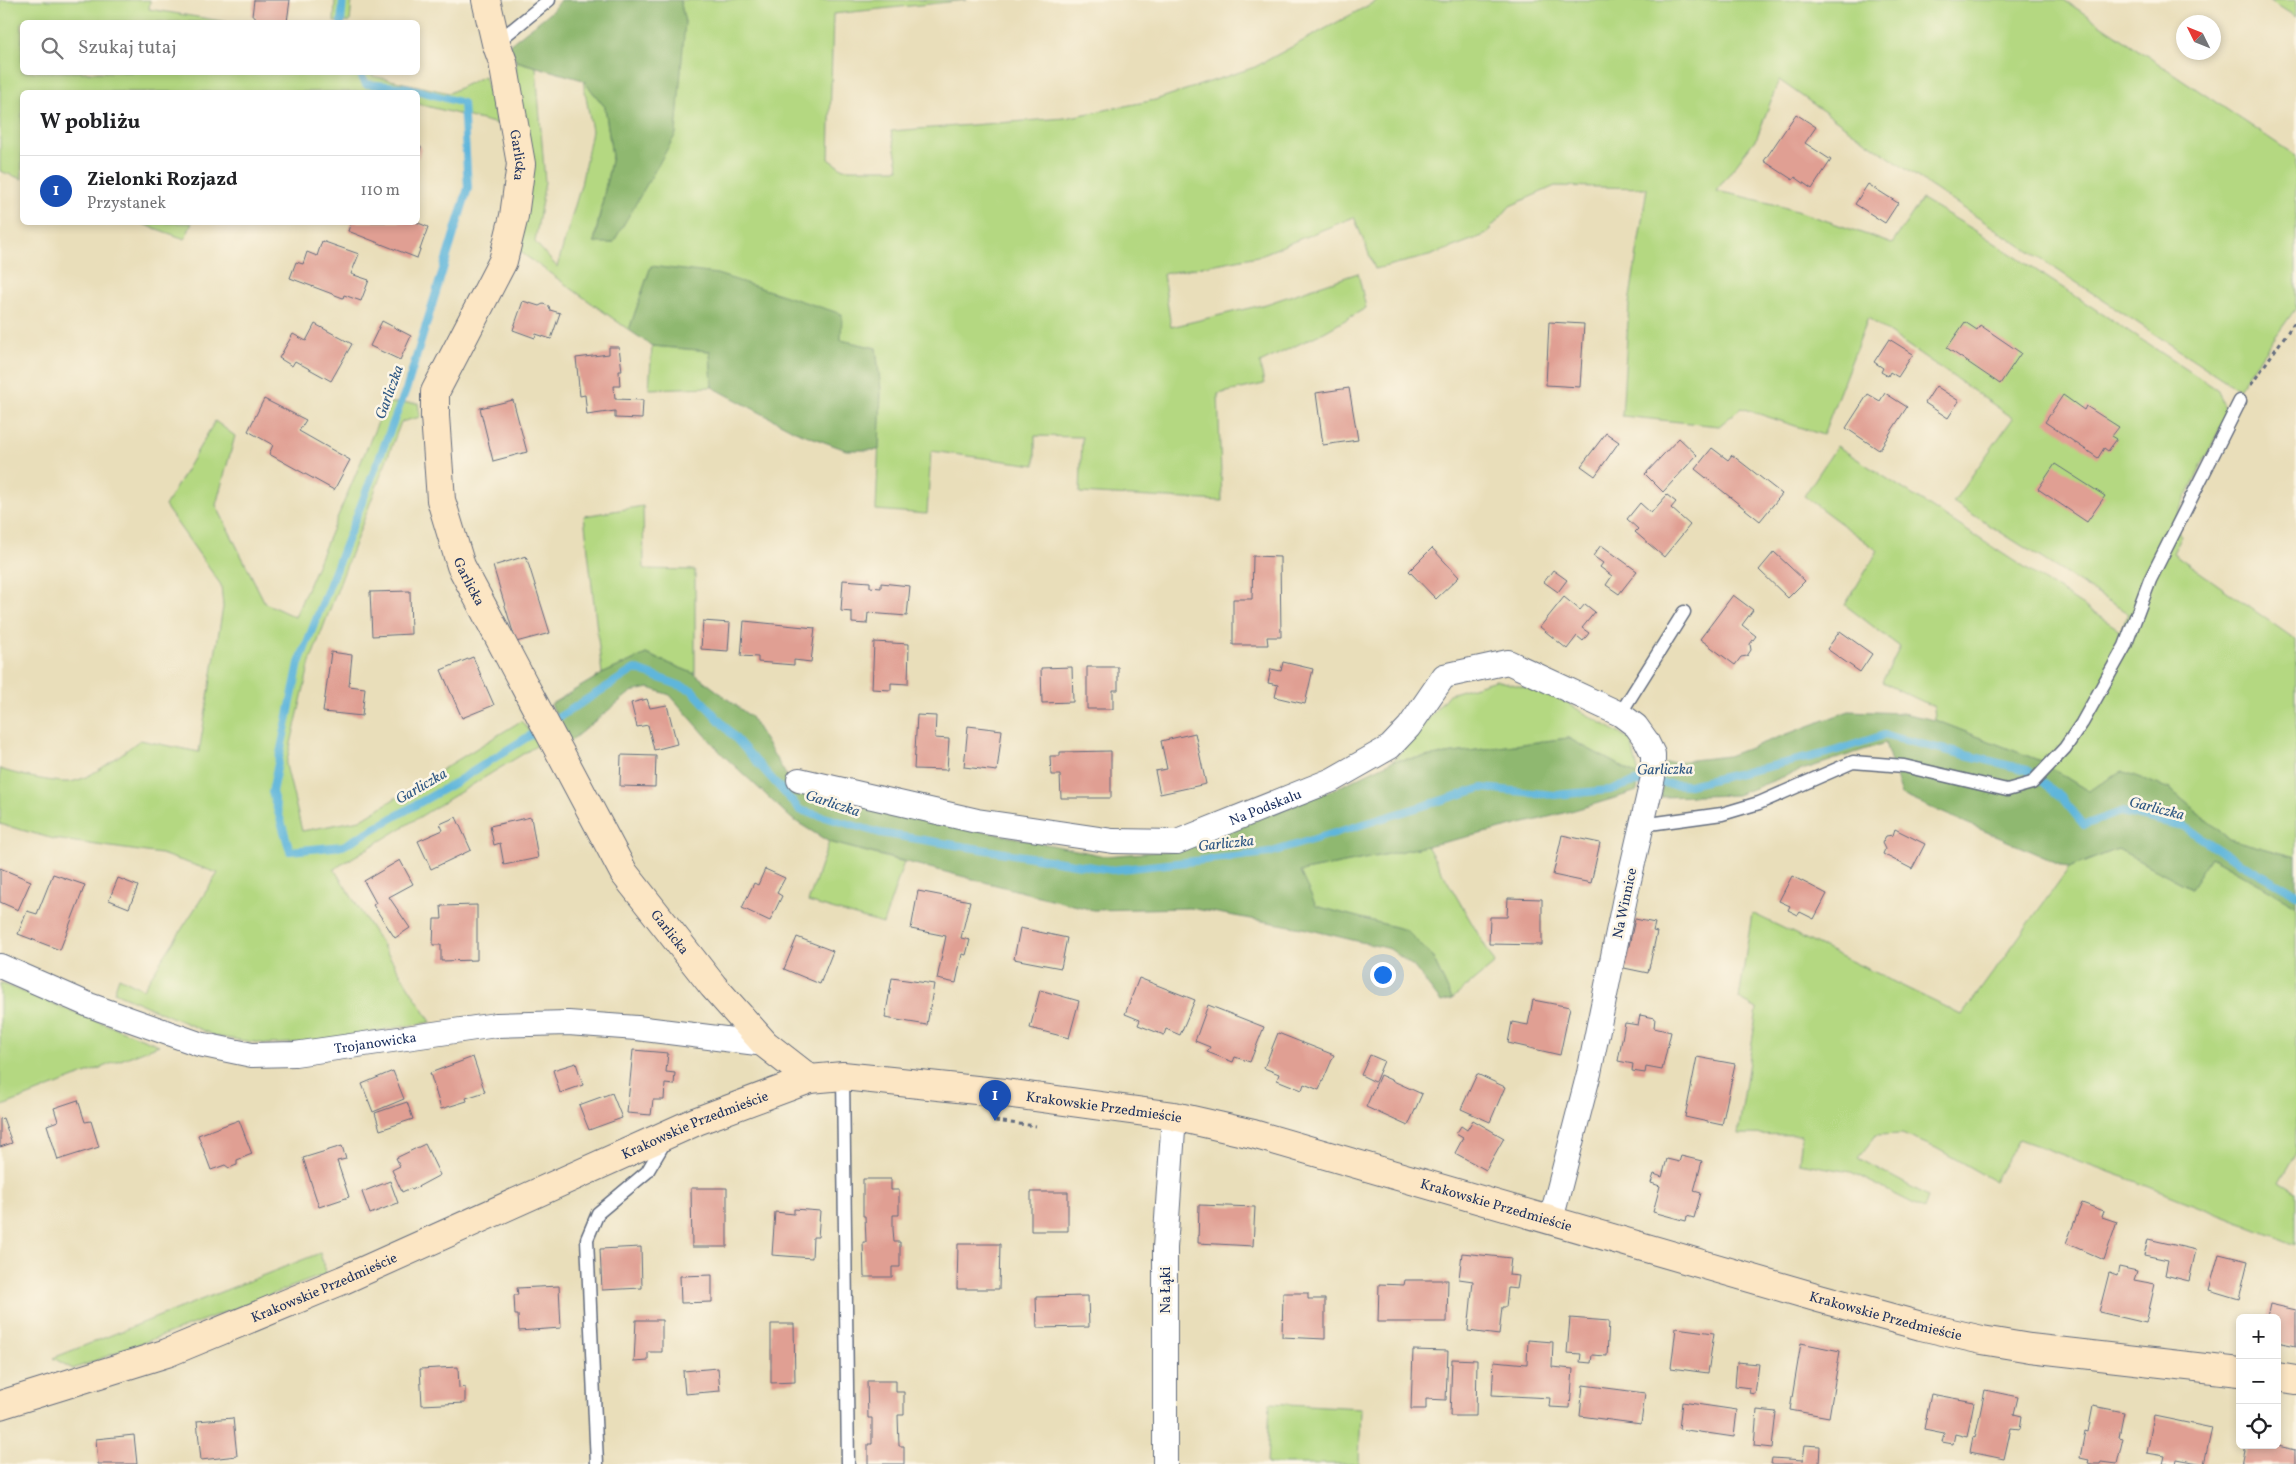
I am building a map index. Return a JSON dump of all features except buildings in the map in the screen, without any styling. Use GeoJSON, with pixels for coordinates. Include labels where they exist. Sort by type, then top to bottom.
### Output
{"type":"FeatureCollection","features":[{"type":"Feature","properties":{"kind":"main road","name":"Garlicka"},"geometry":{"type":"LineString","coordinates":[[486,0],[503,62],[521,164],[514,216],[503,260],[436,392],[435,416],[440,500],[461,566],[527,694],[558,747],[624,874],[713,986],[765,1044],[810,1079]]}},
{"type":"Feature","properties":{"kind":"main road","name":"Krakowskie Przedmieście"},"geometry":{"type":"LineString","coordinates":[[0,1405],[167,1353],[344,1280],[697,1121],[810,1079],[844,1076],[1005,1093],[1174,1116],[1253,1134],[1819,1298],[1954,1334],[2030,1348],[2236,1372]]}},
{"type":"Feature","properties":{"kind":"main road"},"geometry":{"type":"LineString","coordinates":[[2281,1378],[2296,1380]]}},
{"type":"Feature","properties":{"kind":"street","name":"Na Podskalu"},"geometry":{"type":"LineString","coordinates":[[799,780],[977,822],[1113,841],[1177,842],[1332,780],[1390,747],[1409,727],[1444,676],[1508,662],[1620,714]]}},
{"type":"Feature","properties":{"kind":"street","name":"Na Winnice"},"geometry":{"type":"LineString","coordinates":[[1551,1220],[1589,1073],[1652,784],[1653,754],[1636,726],[1620,714]]}},
{"type":"Feature","properties":{"kind":"street","name":"Trojanowicka"},"geometry":{"type":"LineString","coordinates":[[0,966],[89,1005],[199,1044],[252,1055],[295,1054],[496,1025],[568,1023],[637,1028],[765,1044]]}},
{"type":"Feature","properties":{"kind":"street","name":"Na Łąki"},"geometry":{"type":"LineString","coordinates":[[1165,1464],[1165,1248],[1174,1116]]}},
{"type":"Feature","properties":{"kind":"lane"},"geometry":{"type":"LineString","coordinates":[[496,42],[549,0]]}},
{"type":"Feature","properties":{"kind":"lane"},"geometry":{"type":"LineString","coordinates":[[1642,825],[1722,814],[1759,803],[1854,762],[1904,766],[2007,790],[2032,783],[2065,748],[2125,646],[2150,580],[2240,401]]}},
{"type":"Feature","properties":{"kind":"lane"},"geometry":{"type":"LineString","coordinates":[[1620,714],[1684,612]]}},
{"type":"Feature","properties":{"kind":"lane"},"geometry":{"type":"LineString","coordinates":[[844,1076],[848,1464]]}},
{"type":"Feature","properties":{"kind":"lane"},"geometry":{"type":"LineString","coordinates":[[597,1464],[587,1239],[598,1213],[647,1172],[670,1133]]}},
{"type":"Feature","properties":{"kind":"path"},"geometry":{"type":"LineString","coordinates":[[2240,401],[2296,320]]}},
{"type":"Feature","properties":{"kind":"green space"},"geometry":{"type":"Polygon","coordinates":[[[0,0],[150,0],[149,9],[215,20],[20,20],[20,75],[372,75],[449,93],[484,76],[498,124],[420,104],[420,90],[20,90],[20,178],[0,171],[0,0]]]}},
{"type":"Feature","properties":{"kind":"green space"},"geometry":{"type":"Polygon","coordinates":[[[335,0],[352,0],[350,20],[334,20],[335,0]]]}},
{"type":"Feature","properties":{"kind":"green space"},"geometry":{"type":"Polygon","coordinates":[[[560,0],[680,0],[685,22],[676,134],[613,243],[594,243],[612,156],[605,107],[583,80],[516,61],[509,45],[552,11],[560,0]]]}},
{"type":"Feature","properties":{"kind":"green space"},"geometry":{"type":"Polygon","coordinates":[[[680,0],[967,0],[833,14],[829,159],[843,169],[899,169],[891,131],[1065,118],[1155,100],[1255,67],[1378,0],[2064,0],[2296,156],[2296,308],[2238,389],[1930,186],[1779,80],[1757,137],[1716,191],[1783,207],[1892,244],[1922,199],[1981,234],[2218,390],[2227,414],[2172,526],[2182,535],[2173,553],[2296,640],[2296,857],[2229,839],[2170,789],[2088,791],[2038,760],[1935,720],[1934,707],[1882,682],[1900,647],[1845,605],[1878,551],[1804,496],[1837,446],[2120,630],[2129,614],[1953,502],[2013,418],[1868,318],[1823,435],[1741,408],[1719,426],[1622,416],[1629,304],[1647,188],[1555,186],[1510,206],[1485,235],[1429,256],[1375,269],[1354,217],[1258,256],[1163,274],[1171,327],[1266,304],[1358,273],[1366,308],[1326,331],[1260,363],[1264,384],[1218,394],[1222,501],[1080,493],[1082,437],[1035,436],[1035,465],[931,451],[927,514],[876,510],[881,390],[876,348],[840,340],[651,266],[629,330],[519,251],[516,61],[536,67],[545,182],[535,242],[557,267],[581,185],[592,131],[583,80],[605,107],[612,156],[594,242],[613,243],[685,22],[680,0]]]}},
{"type":"Feature","properties":{"kind":"green space"},"geometry":{"type":"Polygon","coordinates":[[[2269,0],[2296,0],[2296,17],[2269,0]]]}},
{"type":"Feature","properties":{"kind":"green space"},"geometry":{"type":"Polygon","coordinates":[[[146,225],[191,225],[185,239],[146,225]]]}},
{"type":"Feature","properties":{"kind":"green space"},"geometry":{"type":"Polygon","coordinates":[[[651,266],[717,274],[842,314],[841,340],[876,348],[881,390],[879,450],[846,450],[795,431],[712,387],[710,351],[652,346],[629,330],[651,266]]]}},
{"type":"Feature","properties":{"kind":"green space"},"geometry":{"type":"Polygon","coordinates":[[[652,346],[710,351],[712,387],[649,389],[652,346]]]}},
{"type":"Feature","properties":{"kind":"green space"},"geometry":{"type":"Polygon","coordinates":[[[386,403],[418,403],[420,417],[401,422],[310,662],[286,765],[302,831],[360,820],[521,721],[541,743],[334,869],[431,1022],[314,1042],[268,1044],[218,1037],[114,992],[119,977],[143,989],[218,873],[161,854],[54,839],[0,824],[0,769],[34,778],[69,782],[78,780],[96,771],[140,740],[199,752],[223,607],[221,585],[165,506],[215,421],[235,436],[216,505],[265,603],[295,617],[386,403]]]}},
{"type":"Feature","properties":{"kind":"green space"},"geometry":{"type":"Polygon","coordinates":[[[643,506],[644,569],[695,570],[695,674],[646,654],[602,674],[584,516],[643,506]]]}},
{"type":"Feature","properties":{"kind":"green space"},"geometry":{"type":"Polygon","coordinates":[[[646,654],[695,674],[751,717],[797,793],[1105,856],[1180,850],[1335,789],[1393,761],[1568,738],[1639,776],[1637,791],[1554,816],[1385,855],[1300,872],[1316,906],[1406,930],[1432,956],[1452,999],[1441,1002],[1414,967],[1390,949],[1307,929],[1190,908],[1093,910],[829,842],[792,819],[723,755],[670,695],[649,688],[631,692],[569,742],[551,704],[602,674],[646,654]]]}},
{"type":"Feature","properties":{"kind":"green space"},"geometry":{"type":"Polygon","coordinates":[[[1496,680],[1553,695],[1631,740],[1639,776],[1568,738],[1393,761],[1449,694],[1496,680]]]}},
{"type":"Feature","properties":{"kind":"green space"},"geometry":{"type":"Polygon","coordinates":[[[1849,711],[1902,713],[1935,720],[2038,760],[2088,791],[2122,771],[2170,789],[2229,839],[2296,857],[2296,905],[2211,857],[2191,888],[2118,849],[2069,868],[1902,795],[1885,743],[1793,773],[1737,795],[1661,797],[1665,763],[1728,756],[1849,711]]]}},
{"type":"Feature","properties":{"kind":"green space"},"geometry":{"type":"Polygon","coordinates":[[[829,842],[904,862],[883,924],[808,902],[829,842]]]}},
{"type":"Feature","properties":{"kind":"green space"},"geometry":{"type":"Polygon","coordinates":[[[1427,846],[1495,963],[1452,999],[1432,956],[1406,930],[1315,906],[1300,872],[1427,846]]]}},
{"type":"Feature","properties":{"kind":"green space"},"geometry":{"type":"Polygon","coordinates":[[[2118,849],[2191,888],[2211,857],[2296,905],[2296,1154],[2280,1182],[2296,1192],[2296,1245],[2129,1179],[2019,1139],[1994,1181],[1936,1148],[1902,1134],[1876,1135],[1858,1158],[1928,1196],[1924,1209],[1851,1172],[1799,1163],[1802,1135],[1738,1134],[1757,1009],[1739,999],[1752,913],[1962,1015],[2069,868],[2118,849]]]}},
{"type":"Feature","properties":{"kind":"green space"},"geometry":{"type":"Polygon","coordinates":[[[0,983],[159,1045],[0,1107],[0,983]]]}},
{"type":"Feature","properties":{"kind":"green space"},"geometry":{"type":"Polygon","coordinates":[[[320,1253],[326,1274],[73,1369],[53,1358],[320,1253]]]}},
{"type":"Feature","properties":{"kind":"green space"},"geometry":{"type":"Polygon","coordinates":[[[1270,1403],[1361,1408],[1359,1464],[1267,1464],[1270,1403]]]}},
{"type":"Feature","properties":{"kind":"waterway","name":"Garliczka"},"geometry":{"type":"LineString","coordinates":[[341,20],[343,0]]}},
{"type":"Feature","properties":{"kind":"waterway","name":"Garliczka"},"geometry":{"type":"LineString","coordinates":[[361,75],[366,84],[416,90]]}},
{"type":"Feature","properties":{"kind":"waterway","name":"Garliczka"},"geometry":{"type":"LineString","coordinates":[[420,91],[463,103],[468,188],[407,387],[299,663],[272,792],[290,851],[343,846],[458,781],[635,669],[692,690],[800,810],[880,833],[1112,870],[1269,853],[1482,788],[1555,795],[1610,790],[1635,782],[1689,785],[1828,753],[1884,735],[2027,770],[2061,797],[2084,825],[2121,812],[2183,826],[2225,854],[2296,894]]}},
{"type":"Feature","properties":{"kind":"place","name":"Zielonki Rozjazd"},"geometry":{"type":"Point","coordinates":[995,1121]}}]}
